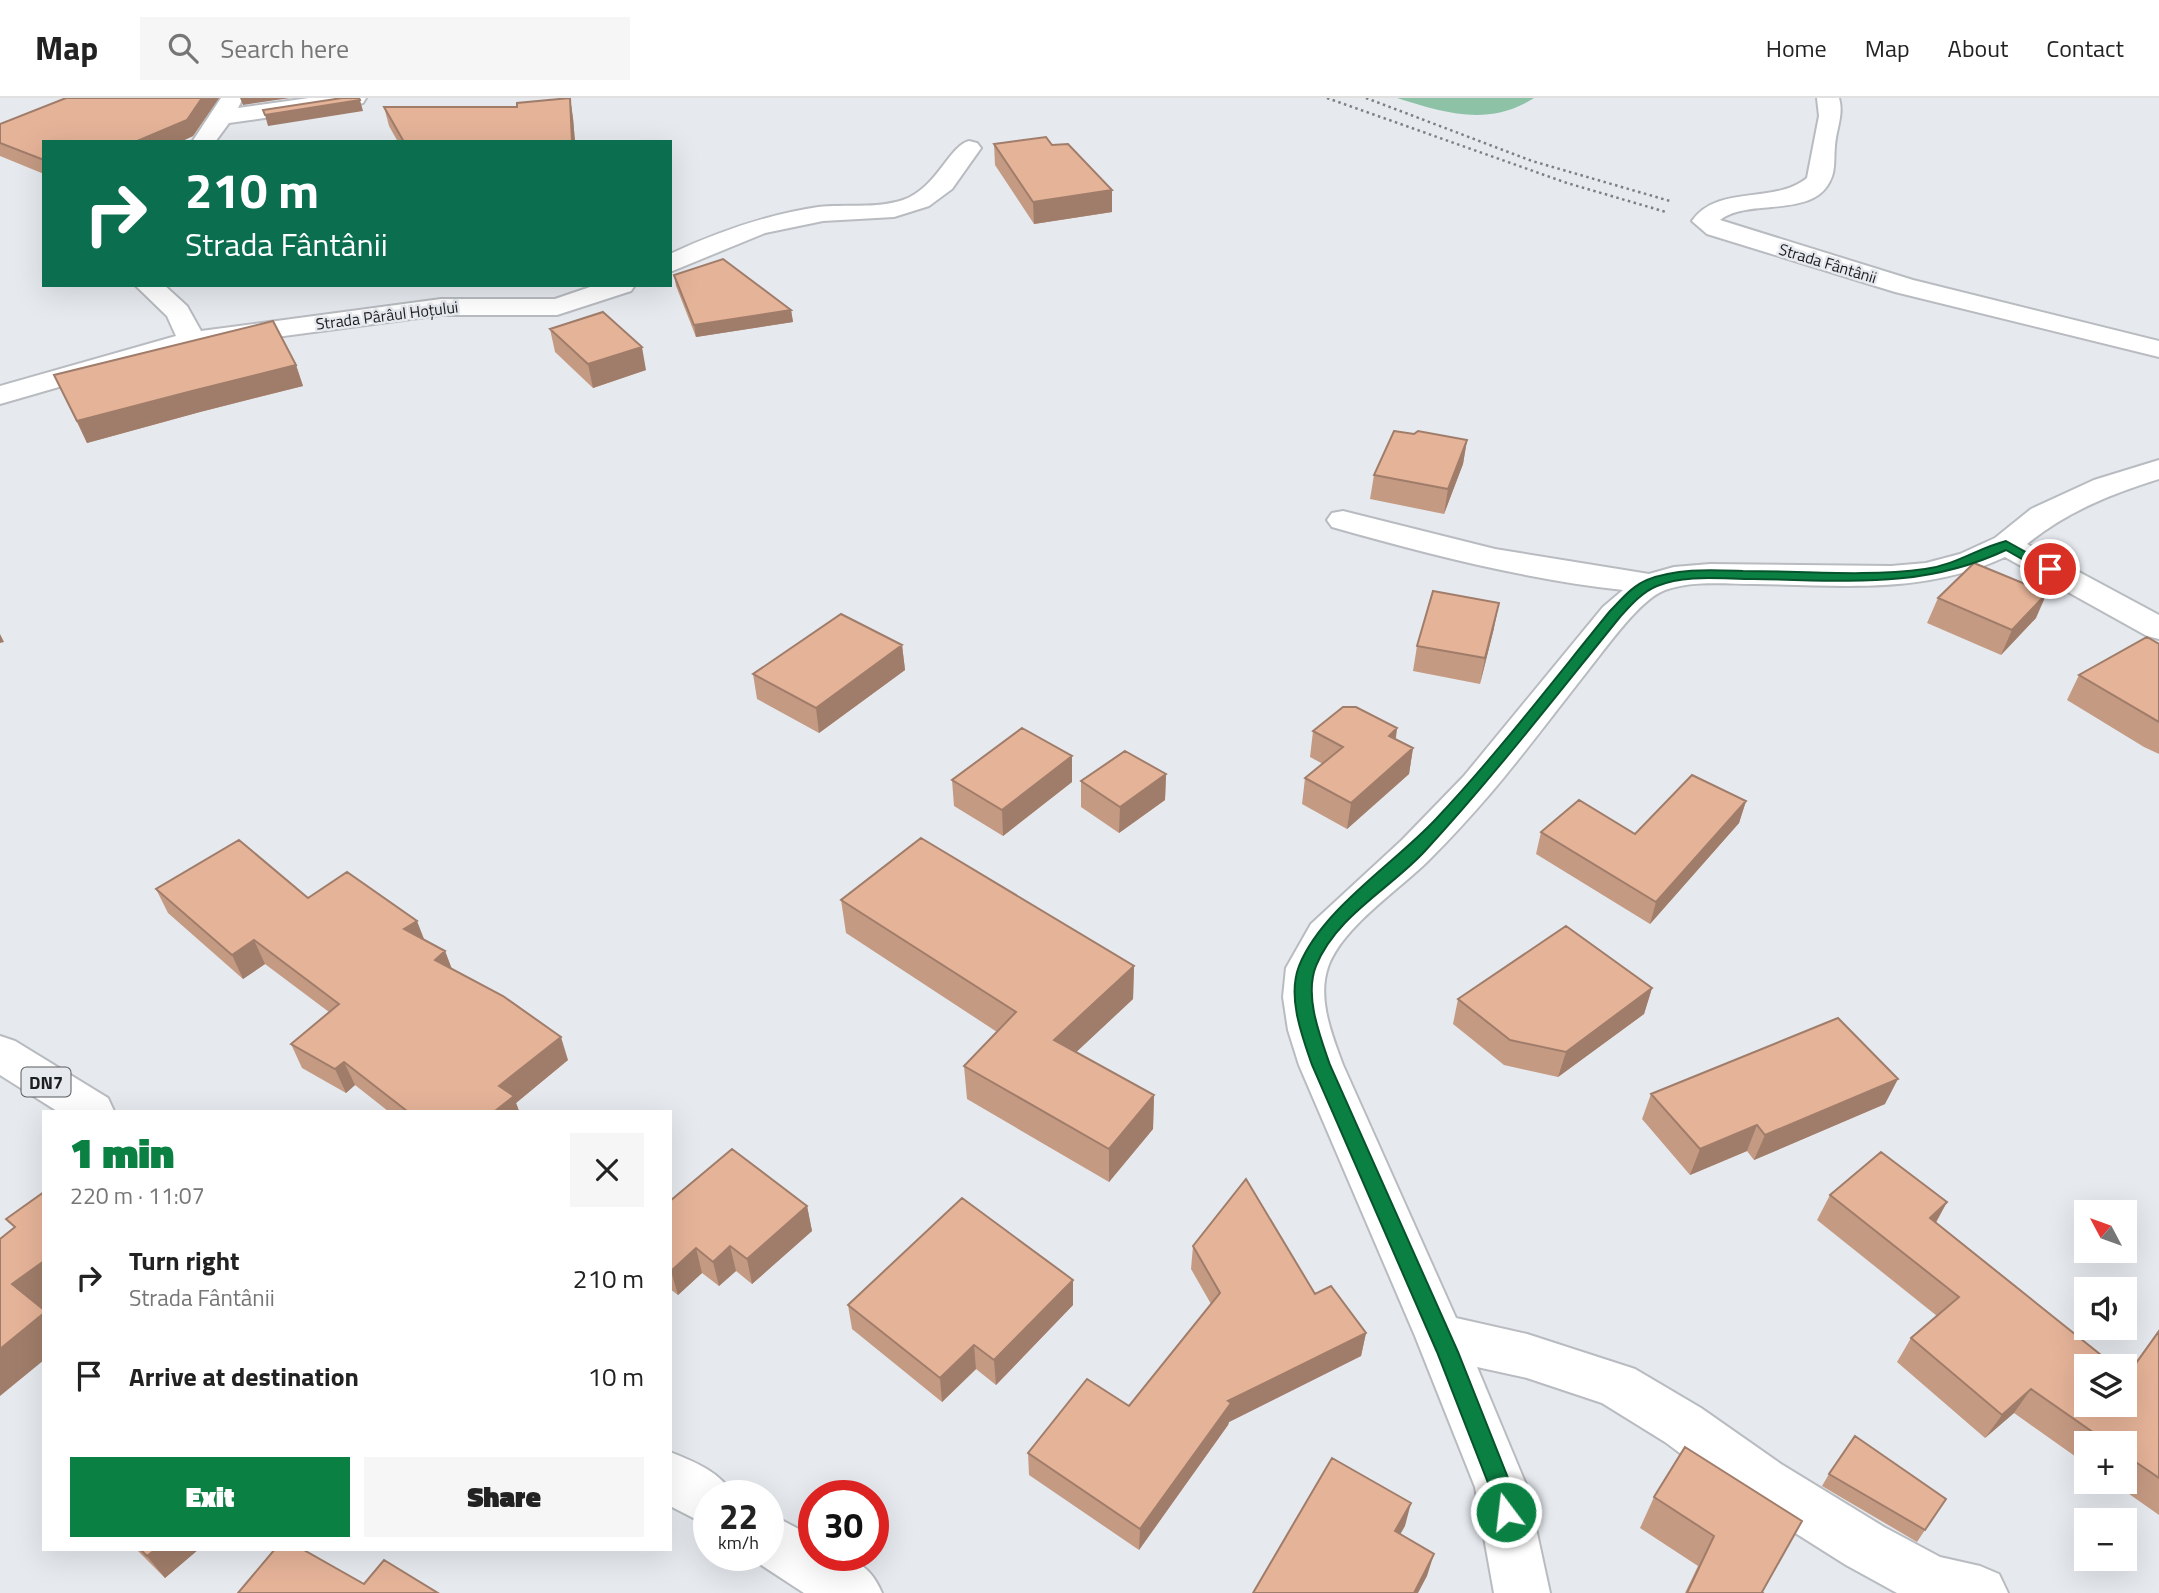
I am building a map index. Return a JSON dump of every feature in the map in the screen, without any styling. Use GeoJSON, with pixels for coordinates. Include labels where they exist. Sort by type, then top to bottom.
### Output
{"type":"FeatureCollection","features":[{"type":"Feature","properties":{"kind":"main road"},"geometry":{"type":"LineString","coordinates":[[204,140],[227,107],[355,98]]}},
{"type":"Feature","properties":{"kind":"main road"},"geometry":{"type":"LineString","coordinates":[[1704,221],[1710,213],[1724,208],[1799,195],[1816,183],[1822,169],[1823,144],[1832,117],[1828,98]]}},
{"type":"Feature","properties":{"kind":"main road"},"geometry":{"type":"LineString","coordinates":[[672,263],[730,237],[768,224],[822,214],[888,211],[908,205],[931,195],[944,183],[969,148]]}},
{"type":"Feature","properties":{"kind":"main road","name":"Strada Fântânii"},"geometry":{"type":"LineString","coordinates":[[1704,221],[1716,229],[1904,286],[2159,349]]}},
{"type":"Feature","properties":{"kind":"main road"},"geometry":{"type":"LineString","coordinates":[[150,287],[178,312],[192,340]]}},
{"type":"Feature","properties":{"kind":"main road","name":"Strada Pârâul Hoțului"},"geometry":{"type":"LineString","coordinates":[[0,395],[192,340],[441,307],[557,307],[616,287]]}},
{"type":"Feature","properties":{"kind":"main road"},"geometry":{"type":"LineString","coordinates":[[1522,1593],[1501,1488],[1440,1336],[1321,1065],[1309,1030],[1306,1008],[1307,968],[1325,934],[1416,850],[1459,804],[1615,614],[1630,598],[1650,584],[1674,577],[1710,574],[1891,576],[1928,573],[1971,561],[2006,545],[2042,516],[2070,502],[2105,486],[2159,469]]}},
{"type":"Feature","properties":{"kind":"main road"},"geometry":{"type":"LineString","coordinates":[[1343,520],[1428,545],[1512,564],[1597,579],[1650,584]]}},
{"type":"Feature","properties":{"kind":"main road"},"geometry":{"type":"LineString","coordinates":[[2006,545],[2159,629]]}},
{"type":"Feature","properties":{"kind":"main road","name":"DN7"},"geometry":{"type":"LineString","coordinates":[[0,1053],[90,1110]]}},
{"type":"Feature","properties":{"kind":"main road"},"geometry":{"type":"LineString","coordinates":[[1440,1336],[1527,1356],[1617,1385],[1683,1425],[1762,1482],[1865,1546],[1933,1583],[1980,1593]]}},
{"type":"Feature","properties":{"kind":"main road"},"geometry":{"type":"LineString","coordinates":[[672,1478],[693,1491]]}},
{"type":"Feature","properties":{"kind":"main road"},"geometry":{"type":"LineString","coordinates":[[784,1549],[854,1593]]}},
{"type":"Feature","properties":{"kind":"path"},"geometry":{"type":"LineString","coordinates":[[1327,98],[1567,183],[1704,221]]}},
{"type":"Feature","properties":{"kind":"green space"},"geometry":{"type":"Polygon","coordinates":[[[1397,98],[1534,98],[1500,112],[1466,115],[1397,98]]]}},
{"type":"Feature","properties":{"kind":"building"},"geometry":{"type":"Polygon","coordinates":[[[66,98],[202,98],[187,120],[140,140],[42,140],[42,159],[0,143],[0,124],[66,98]]]}},
{"type":"Feature","properties":{"kind":"building"},"geometry":{"type":"Polygon","coordinates":[[[342,98],[360,100],[265,115],[263,110],[342,98]]]}},
{"type":"Feature","properties":{"kind":"building"},"geometry":{"type":"Polygon","coordinates":[[[570,98],[572,140],[403,140],[384,107],[517,107],[517,103],[570,98]]]}},
{"type":"Feature","properties":{"kind":"building"},"geometry":{"type":"Polygon","coordinates":[[[1046,137],[1052,145],[1068,144],[1112,190],[1033,202],[994,144],[1046,137]]]}},
{"type":"Feature","properties":{"kind":"building"},"geometry":{"type":"Polygon","coordinates":[[[723,259],[791,310],[694,325],[674,275],[723,259]]]}},
{"type":"Feature","properties":{"kind":"building"},"geometry":{"type":"Polygon","coordinates":[[[603,312],[642,347],[588,364],[550,329],[603,312]]]}},
{"type":"Feature","properties":{"kind":"building"},"geometry":{"type":"Polygon","coordinates":[[[273,321],[296,365],[77,421],[54,375],[273,321]]]}},
{"type":"Feature","properties":{"kind":"building"},"geometry":{"type":"Polygon","coordinates":[[[1394,431],[1414,434],[1418,431],[1467,440],[1448,489],[1374,475],[1394,431]]]}},
{"type":"Feature","properties":{"kind":"building"},"geometry":{"type":"Polygon","coordinates":[[[1974,563],[2047,593],[2012,630],[1938,598],[1974,563]]]}},
{"type":"Feature","properties":{"kind":"building"},"geometry":{"type":"Polygon","coordinates":[[[1433,591],[1499,603],[1485,658],[1417,646],[1433,591]]]}},
{"type":"Feature","properties":{"kind":"building"},"geometry":{"type":"Polygon","coordinates":[[[841,614],[902,645],[816,708],[753,674],[841,614]]]}},
{"type":"Feature","properties":{"kind":"building"},"geometry":{"type":"Polygon","coordinates":[[[2147,637],[2159,644],[2159,722],[2079,675],[2147,637]]]}},
{"type":"Feature","properties":{"kind":"building"},"geometry":{"type":"Polygon","coordinates":[[[1343,707],[1356,707],[1397,728],[1389,736],[1413,748],[1351,803],[1305,778],[1343,747],[1313,731],[1343,707]]]}},
{"type":"Feature","properties":{"kind":"building"},"geometry":{"type":"Polygon","coordinates":[[[1022,728],[1072,756],[1002,810],[952,780],[1022,728]]]}},
{"type":"Feature","properties":{"kind":"building"},"geometry":{"type":"Polygon","coordinates":[[[1125,751],[1166,774],[1120,807],[1081,781],[1125,751]]]}},
{"type":"Feature","properties":{"kind":"building"},"geometry":{"type":"Polygon","coordinates":[[[1692,775],[1746,801],[1656,902],[1541,832],[1579,800],[1635,834],[1692,775]]]}},
{"type":"Feature","properties":{"kind":"building"},"geometry":{"type":"Polygon","coordinates":[[[921,838],[1134,966],[1054,1040],[1154,1095],[1109,1149],[964,1066],[1016,1012],[841,900],[921,838]]]}},
{"type":"Feature","properties":{"kind":"building"},"geometry":{"type":"Polygon","coordinates":[[[239,840],[308,898],[347,872],[417,921],[404,929],[445,951],[435,960],[503,996],[561,1037],[499,1086],[514,1096],[496,1110],[406,1110],[344,1062],[335,1069],[291,1044],[339,1004],[254,940],[232,955],[156,889],[239,840]]]}},
{"type":"Feature","properties":{"kind":"building"},"geometry":{"type":"Polygon","coordinates":[[[1566,926],[1652,988],[1566,1052],[1510,1040],[1458,999],[1566,926]]]}},
{"type":"Feature","properties":{"kind":"building"},"geometry":{"type":"Polygon","coordinates":[[[1838,1018],[1898,1079],[1765,1135],[1757,1125],[1700,1149],[1651,1094],[1838,1018]]]}},
{"type":"Feature","properties":{"kind":"building"},"geometry":{"type":"Polygon","coordinates":[[[732,1149],[807,1206],[747,1259],[730,1246],[713,1262],[696,1248],[672,1270],[672,1199],[732,1149]]]}},
{"type":"Feature","properties":{"kind":"building"},"geometry":{"type":"Polygon","coordinates":[[[1881,1152],[1947,1202],[1930,1218],[2074,1333],[2074,1340],[2082,1340],[2100,1354],[2074,1354],[2074,1417],[2137,1417],[2137,1362],[2159,1331],[2159,1478],[2137,1463],[2137,1431],[2091,1431],[2031,1389],[2002,1415],[1911,1338],[1959,1297],[1830,1195],[1881,1152]]]}},
{"type":"Feature","properties":{"kind":"building"},"geometry":{"type":"Polygon","coordinates":[[[1246,1179],[1315,1294],[1331,1286],[1366,1333],[1228,1401],[1231,1403],[1140,1529],[1028,1453],[1087,1379],[1129,1406],[1220,1293],[1193,1246],[1246,1179]]]}},
{"type":"Feature","properties":{"kind":"building"},"geometry":{"type":"Polygon","coordinates":[[[42,1193],[42,1262],[12,1284],[42,1308],[42,1315],[0,1349],[0,1239],[15,1227],[6,1219],[42,1193]]]}},
{"type":"Feature","properties":{"kind":"building"},"geometry":{"type":"Polygon","coordinates":[[[962,1198],[1073,1280],[994,1360],[974,1345],[940,1378],[848,1305],[962,1198]]]}},
{"type":"Feature","properties":{"kind":"building"},"geometry":{"type":"Polygon","coordinates":[[[1855,1436],[1946,1499],[1925,1530],[1829,1474],[1855,1436]]]}},
{"type":"Feature","properties":{"kind":"building"},"geometry":{"type":"Polygon","coordinates":[[[1685,1447],[1802,1521],[1763,1593],[1687,1593],[1714,1536],[1654,1497],[1685,1447]]]}},
{"type":"Feature","properties":{"kind":"building"},"geometry":{"type":"Polygon","coordinates":[[[1332,1458],[1411,1503],[1395,1531],[1434,1554],[1414,1593],[1253,1593],[1332,1458]]]}},
{"type":"Feature","properties":{"kind":"building"},"geometry":{"type":"Polygon","coordinates":[[[273,1551],[306,1551],[364,1584],[384,1560],[438,1593],[238,1593],[273,1551]]]}},
{"type":"Feature","properties":{"kind":"route"},"geometry":{"type":"LineString","coordinates":[[1506,1512],[1501,1488],[1447,1352],[1321,1065],[1309,1030],[1304,997],[1307,968],[1325,934],[1416,850],[1476,786],[1615,614],[1630,598],[1650,584],[1674,577],[1710,574],[1891,576],[1928,573],[1971,561],[2006,545],[2050,569]]}}]}
